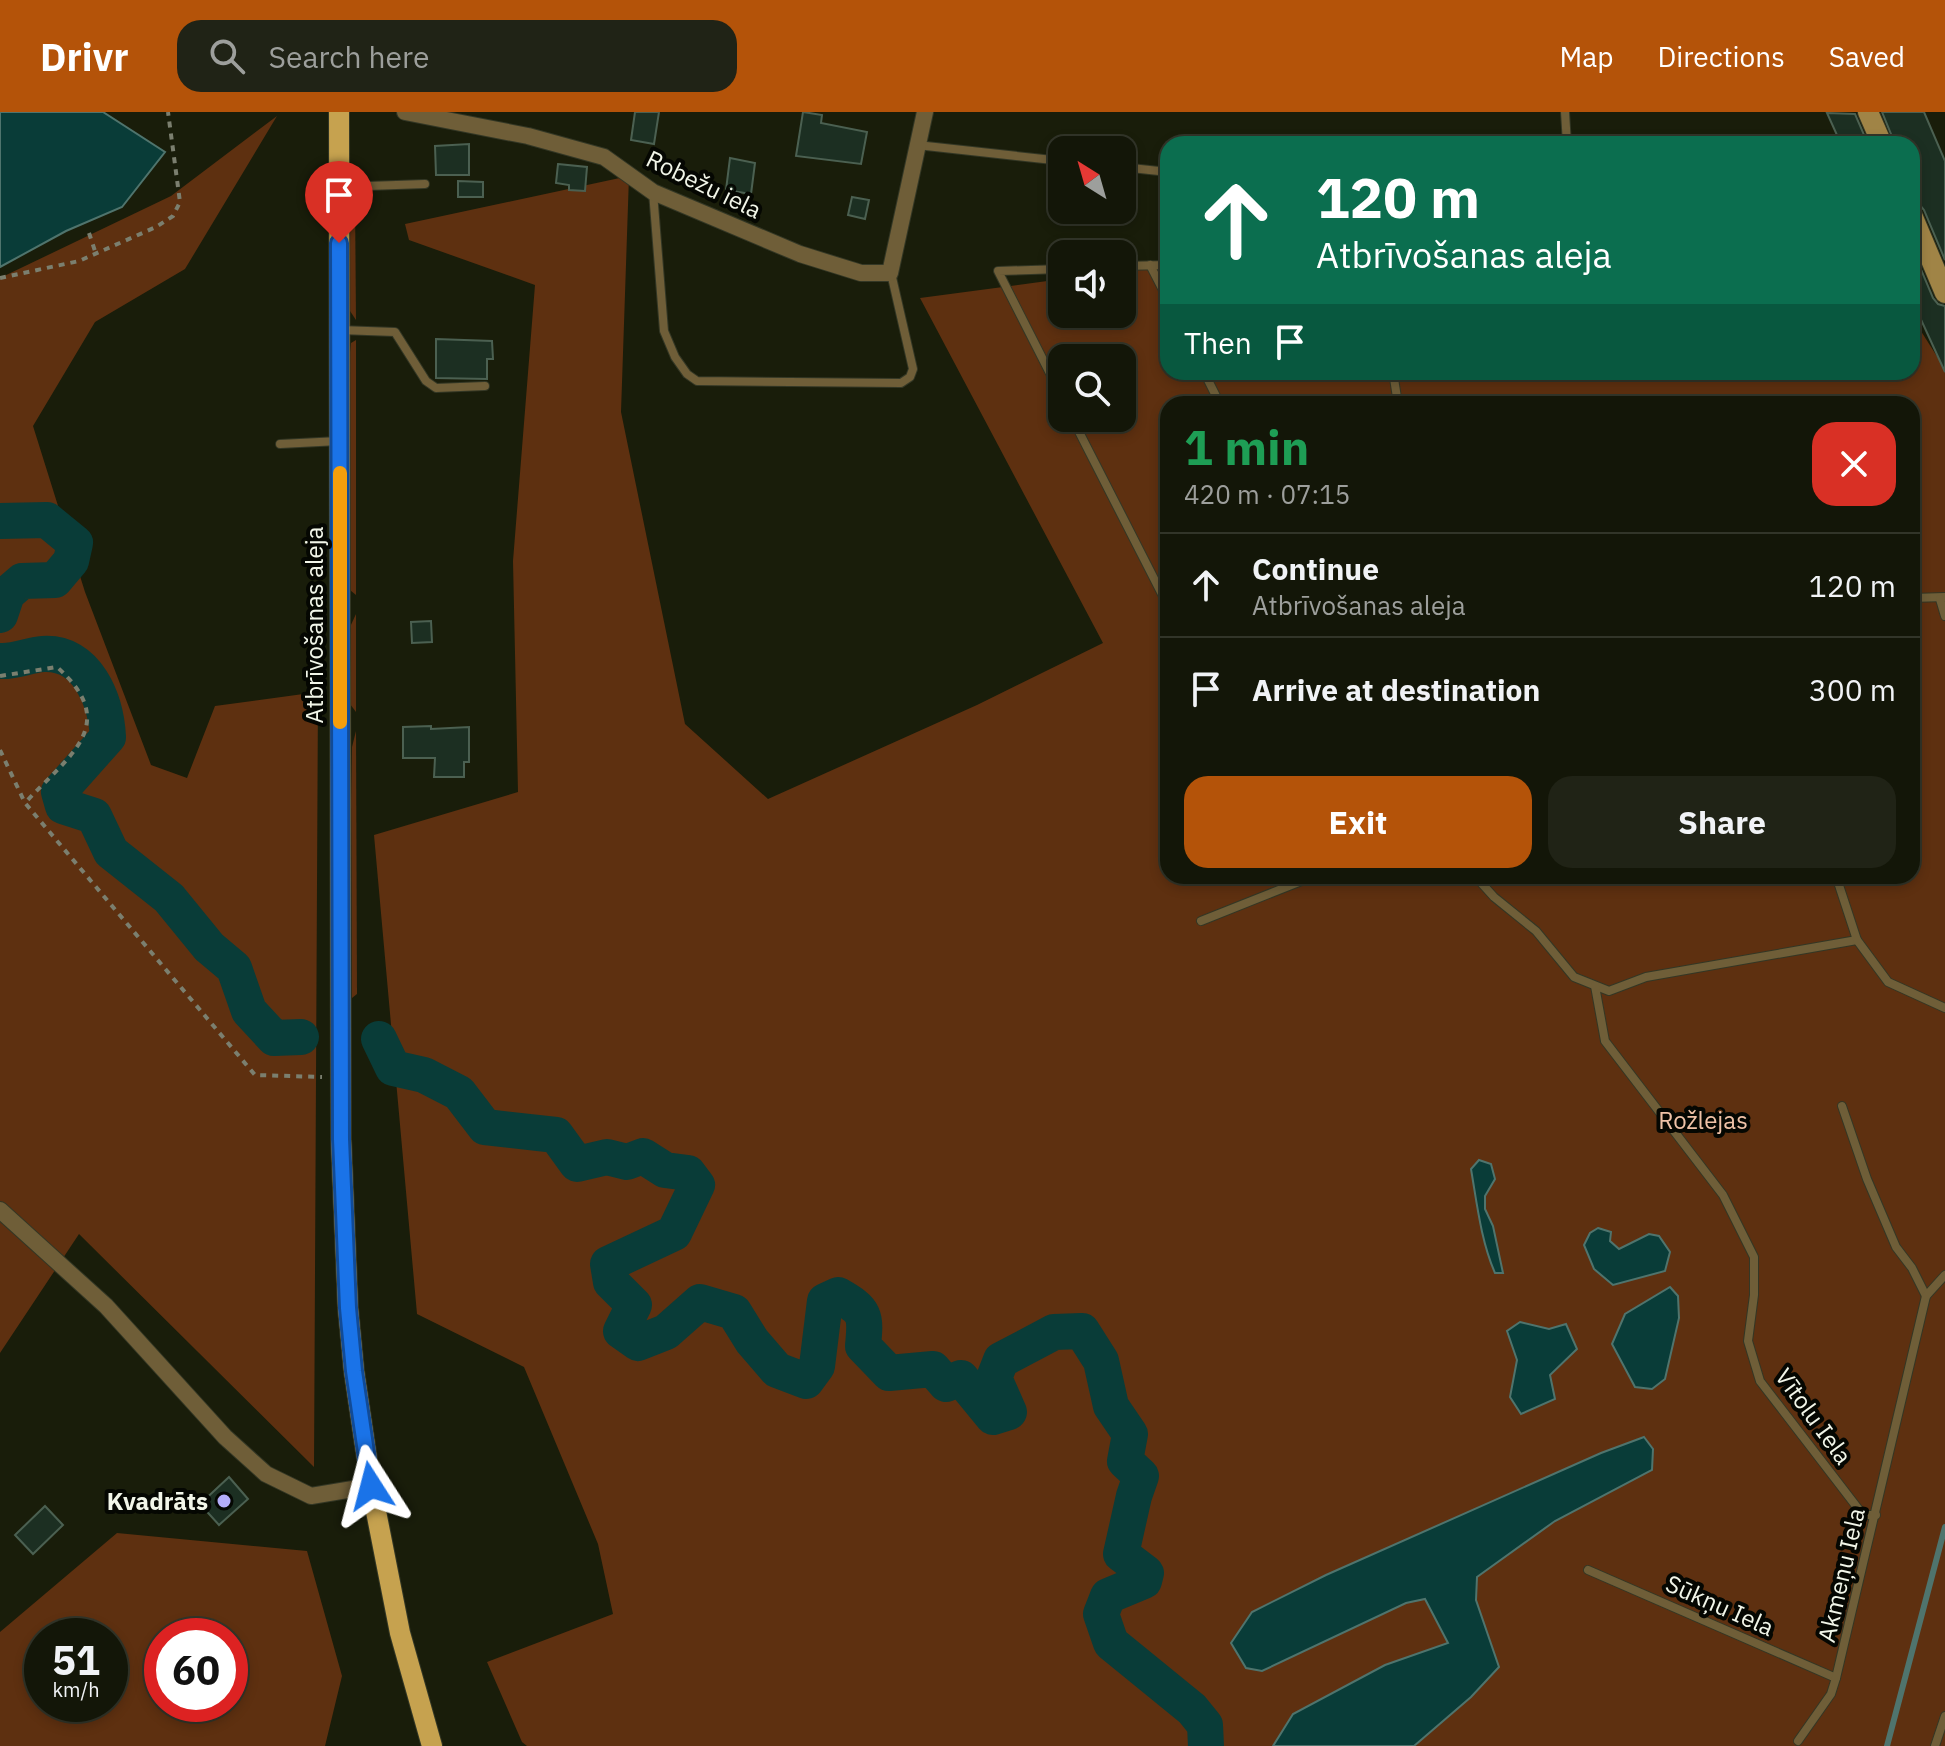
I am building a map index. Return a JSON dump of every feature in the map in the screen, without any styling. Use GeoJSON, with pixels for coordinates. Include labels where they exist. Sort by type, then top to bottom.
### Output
{"type":"FeatureCollection","features":[{"type":"Feature","properties":{"kind":"main road","name":"Atbrīvošanas aleja"},"geometry":{"type":"LineString","coordinates":[[339,112],[341,1139],[348,1308],[371,1486],[400,1633],[432,1746]]}},
{"type":"Feature","properties":{"kind":"street","name":"Robežu iela"},"geometry":{"type":"LineString","coordinates":[[405,112],[528,136],[604,157],[653,192],[800,254],[861,273],[890,273]]}},
{"type":"Feature","properties":{"kind":"street"},"geometry":{"type":"LineString","coordinates":[[890,273],[925,112]]}},
{"type":"Feature","properties":{"kind":"street"},"geometry":{"type":"LineString","coordinates":[[1868,112],[1878,136]]}},
{"type":"Feature","properties":{"kind":"street"},"geometry":{"type":"LineString","coordinates":[[1920,234],[1945,293]]}},
{"type":"Feature","properties":{"kind":"street"},"geometry":{"type":"LineString","coordinates":[[0,1210],[106,1306],[225,1437],[266,1474],[311,1496],[371,1486]]}},
{"type":"Feature","properties":{"kind":"lane"},"geometry":{"type":"LineString","coordinates":[[1565,112],[1566,136]]}},
{"type":"Feature","properties":{"kind":"lane"},"geometry":{"type":"LineString","coordinates":[[917,145],[1048,159]]}},
{"type":"Feature","properties":{"kind":"lane"},"geometry":{"type":"LineString","coordinates":[[1136,169],[1160,171]]}},
{"type":"Feature","properties":{"kind":"lane"},"geometry":{"type":"LineString","coordinates":[[339,184],[425,184]]}},
{"type":"Feature","properties":{"kind":"lane"},"geometry":{"type":"LineString","coordinates":[[653,192],[664,331],[681,365],[697,381],[901,383],[910,377],[913,369],[890,273]]}},
{"type":"Feature","properties":{"kind":"lane"},"geometry":{"type":"LineString","coordinates":[[1150,265],[1160,284]]}},
{"type":"Feature","properties":{"kind":"lane"},"geometry":{"type":"LineString","coordinates":[[1136,266],[1160,265]]}},
{"type":"Feature","properties":{"kind":"lane"},"geometry":{"type":"LineString","coordinates":[[1048,269],[998,271],[1048,369]]}},
{"type":"Feature","properties":{"kind":"lane"},"geometry":{"type":"LineString","coordinates":[[339,330],[395,332],[426,381],[436,388],[485,386]]}},
{"type":"Feature","properties":{"kind":"lane"},"geometry":{"type":"LineString","coordinates":[[1079,432],[1160,590]]}},
{"type":"Feature","properties":{"kind":"lane"},"geometry":{"type":"LineString","coordinates":[[280,444],[340,441]]}},
{"type":"Feature","properties":{"kind":"lane"},"geometry":{"type":"LineString","coordinates":[[1920,598],[1943,598],[1945,616]]}},
{"type":"Feature","properties":{"kind":"lane"},"geometry":{"type":"LineString","coordinates":[[1201,921],[1291,884]]}},
{"type":"Feature","properties":{"kind":"lane"},"geometry":{"type":"LineString","coordinates":[[1482,884],[1536,931],[1574,977],[1609,991],[1646,977],[1857,940]]}},
{"type":"Feature","properties":{"kind":"lane"},"geometry":{"type":"LineString","coordinates":[[1839,884],[1857,940],[1888,982],[1945,1008]]}},
{"type":"Feature","properties":{"kind":"lane","name":"Vītolu Iela"},"geometry":{"type":"LineString","coordinates":[[1595,986],[1605,1041],[1723,1195],[1754,1257],[1754,1295],[1748,1341],[1760,1381],[1863,1515],[1876,1515]]}},
{"type":"Feature","properties":{"kind":"lane"},"geometry":{"type":"LineString","coordinates":[[1842,1106],[1867,1179],[1896,1247],[1912,1268],[1926,1296]]}},
{"type":"Feature","properties":{"kind":"lane","name":"Akmeņu Iela"},"geometry":{"type":"LineString","coordinates":[[1798,1741],[1831,1694],[1926,1296],[1945,1275]]}},
{"type":"Feature","properties":{"kind":"lane","name":"Sūkņu Iela"},"geometry":{"type":"LineString","coordinates":[[1588,1570],[1836,1678]]}},
{"type":"Feature","properties":{"kind":"lane"},"geometry":{"type":"LineString","coordinates":[[1935,1746],[1945,1716]]}},
{"type":"Feature","properties":{"kind":"path"},"geometry":{"type":"LineString","coordinates":[[0,278],[79,261],[156,227],[173,216],[180,202],[168,112]]}},
{"type":"Feature","properties":{"kind":"path"},"geometry":{"type":"LineString","coordinates":[[89,233],[96,254]]}},
{"type":"Feature","properties":{"kind":"path"},"geometry":{"type":"LineString","coordinates":[[0,676],[57,667],[74,682],[90,717],[84,740],[25,803]]}},
{"type":"Feature","properties":{"kind":"path"},"geometry":{"type":"LineString","coordinates":[[0,750],[25,803],[255,1075],[317,1077]]}},
{"type":"Feature","properties":{"kind":"green space"},"geometry":{"type":"Polygon","coordinates":[[[277,116],[185,269],[95,322],[33,426],[85,592],[151,765],[187,778],[215,706],[318,692],[314,1467],[79,1234],[0,1353],[0,278],[171,196],[277,116]]]}},
{"type":"Feature","properties":{"kind":"green space","name":"Rožlejas"},"geometry":{"type":"Polygon","coordinates":[[[629,176],[621,412],[685,724],[768,799],[977,705],[1103,643],[920,298],[1048,281],[1048,328],[1136,328],[1136,269],[1160,266],[1160,380],[1920,380],[1920,330],[1945,369],[1945,1746],[527,1746],[522,1742],[487,1662],[613,1614],[598,1544],[524,1367],[417,1314],[374,835],[518,792],[513,561],[535,285],[409,240],[405,224],[629,176]]]}},
{"type":"Feature","properties":{"kind":"green space"},"geometry":{"type":"Polygon","coordinates":[[[355,197],[356,320],[350,311],[349,209],[355,197]]]}},
{"type":"Feature","properties":{"kind":"green space"},"geometry":{"type":"Polygon","coordinates":[[[356,340],[356,595],[350,590],[350,352],[351,343],[356,340]]]}},
{"type":"Feature","properties":{"kind":"green space"},"geometry":{"type":"Polygon","coordinates":[[[356,614],[356,712],[350,704],[350,627],[356,614]]]}},
{"type":"Feature","properties":{"kind":"green space"},"geometry":{"type":"Polygon","coordinates":[[[356,731],[357,994],[352,998],[351,802],[352,747],[356,731]]]}},
{"type":"Feature","properties":{"kind":"green space"},"geometry":{"type":"Polygon","coordinates":[[[117,1533],[307,1551],[342,1676],[325,1746],[0,1746],[0,1632],[117,1533]]]}},
{"type":"Feature","properties":{"kind":"water"},"geometry":{"type":"Polygon","coordinates":[[[0,112],[103,112],[165,152],[122,207],[66,231],[0,267],[0,112]]]}},
{"type":"Feature","properties":{"kind":"water"},"geometry":{"type":"Polygon","coordinates":[[[1479,1160],[1491,1164],[1495,1179],[1485,1196],[1485,1209],[1493,1226],[1503,1273],[1495,1273],[1480,1222],[1471,1169],[1479,1160]]]}},
{"type":"Feature","properties":{"kind":"water"},"geometry":{"type":"Polygon","coordinates":[[[1598,1228],[1611,1232],[1610,1241],[1619,1249],[1649,1234],[1659,1236],[1670,1252],[1665,1271],[1613,1285],[1594,1269],[1584,1245],[1590,1233],[1598,1228]]]}},
{"type":"Feature","properties":{"kind":"water"},"geometry":{"type":"Polygon","coordinates":[[[1670,1287],[1678,1296],[1679,1318],[1665,1379],[1652,1389],[1635,1387],[1612,1344],[1625,1314],[1670,1287]]]}},
{"type":"Feature","properties":{"kind":"water"},"geometry":{"type":"Polygon","coordinates":[[[1520,1322],[1549,1329],[1566,1324],[1577,1349],[1550,1375],[1555,1399],[1521,1414],[1510,1397],[1517,1360],[1507,1331],[1520,1322]]]}},
{"type":"Feature","properties":{"kind":"water"},"geometry":{"type":"Polygon","coordinates":[[[1644,1437],[1653,1449],[1652,1470],[1555,1521],[1477,1577],[1476,1600],[1499,1667],[1471,1697],[1414,1746],[1273,1746],[1293,1714],[1385,1665],[1448,1643],[1425,1599],[1406,1603],[1262,1671],[1246,1668],[1231,1643],[1252,1612],[1326,1575],[1601,1453],[1644,1437]]]}},
{"type":"Feature","properties":{"kind":"building"},"geometry":{"type":"Polygon","coordinates":[[[635,112],[659,112],[654,144],[631,140],[635,112]]]}},
{"type":"Feature","properties":{"kind":"building"},"geometry":{"type":"Polygon","coordinates":[[[803,112],[822,115],[821,123],[867,132],[861,164],[796,156],[803,112]]]}},
{"type":"Feature","properties":{"kind":"building"},"geometry":{"type":"Polygon","coordinates":[[[1882,112],[1924,112],[1945,161],[1945,260],[1920,205],[1920,136],[1892,136],[1882,112]]]}},
{"type":"Feature","properties":{"kind":"building"},"geometry":{"type":"Polygon","coordinates":[[[1827,113],[1855,114],[1865,136],[1837,136],[1827,113]]]}},
{"type":"Feature","properties":{"kind":"building"},"geometry":{"type":"Polygon","coordinates":[[[469,144],[469,175],[436,175],[435,146],[469,144]]]}},
{"type":"Feature","properties":{"kind":"building"},"geometry":{"type":"Polygon","coordinates":[[[730,158],[755,163],[751,194],[726,190],[730,158]]]}},
{"type":"Feature","properties":{"kind":"building"},"geometry":{"type":"Polygon","coordinates":[[[558,164],[587,167],[585,191],[569,190],[569,185],[556,183],[558,164]]]}},
{"type":"Feature","properties":{"kind":"building"},"geometry":{"type":"Polygon","coordinates":[[[458,181],[483,182],[483,197],[458,197],[458,181]]]}},
{"type":"Feature","properties":{"kind":"building"},"geometry":{"type":"Polygon","coordinates":[[[852,197],[869,200],[865,219],[848,215],[852,197]]]}},
{"type":"Feature","properties":{"kind":"building"},"geometry":{"type":"Polygon","coordinates":[[[1920,267],[1933,298],[1945,306],[1945,372],[1920,317],[1920,267]]]}},
{"type":"Feature","properties":{"kind":"building"},"geometry":{"type":"Polygon","coordinates":[[[436,339],[492,341],[493,359],[487,359],[487,379],[436,378],[436,339]]]}},
{"type":"Feature","properties":{"kind":"building"},"geometry":{"type":"Polygon","coordinates":[[[431,621],[432,642],[412,643],[411,622],[431,621]]]}},
{"type":"Feature","properties":{"kind":"building"},"geometry":{"type":"Polygon","coordinates":[[[431,726],[431,729],[469,727],[469,762],[464,762],[464,777],[434,777],[435,758],[403,758],[403,727],[431,726]]]}},
{"type":"Feature","properties":{"kind":"building","name":"Kvadrāts"},"geometry":{"type":"Polygon","coordinates":[[[229,1477],[248,1499],[219,1525],[200,1504],[229,1477]]]}},
{"type":"Feature","properties":{"kind":"building"},"geometry":{"type":"Polygon","coordinates":[[[45,1506],[63,1525],[33,1554],[15,1535],[45,1506]]]}},
{"type":"Feature","properties":{"kind":"waterway"},"geometry":{"type":"LineString","coordinates":[[0,521],[47,520],[75,543],[71,561],[55,580],[22,581],[7,594],[0,615]]}},
{"type":"Feature","properties":{"kind":"waterway"},"geometry":{"type":"LineString","coordinates":[[0,661],[43,654],[58,655],[71,660],[91,680],[103,708],[108,737],[59,792],[63,806],[94,816],[111,852],[169,898],[209,947],[234,968],[249,1011],[274,1038],[301,1037]]}},
{"type":"Feature","properties":{"kind":"waterway"},"geometry":{"type":"LineString","coordinates":[[379,1039],[393,1068],[424,1075],[459,1093],[485,1127],[556,1135],[577,1164],[607,1157],[627,1162],[643,1156],[665,1170],[688,1173],[697,1185],[674,1233],[608,1264],[611,1282],[634,1305],[621,1331],[638,1343],[666,1332],[700,1302],[734,1312],[752,1341],[777,1370],[806,1381],[817,1366],[825,1301],[838,1295],[859,1310],[864,1320],[863,1346],[889,1373],[933,1369],[946,1384],[961,1378],[993,1417],[1009,1412],[994,1378],[1001,1360],[1054,1332],[1082,1331],[1101,1361],[1111,1406],[1130,1434],[1125,1461],[1141,1476],[1121,1554],[1146,1573],[1144,1581],[1108,1596],[1101,1614],[1111,1643],[1192,1709],[1205,1725],[1206,1746]]}},
{"type":"Feature","properties":{"kind":"waterway"},"geometry":{"type":"LineString","coordinates":[[1887,1746],[1945,1527]]}},
{"type":"Feature","properties":{"kind":"slow traffic"},"geometry":{"type":"LineString","coordinates":[[340,473],[340,722]]}},
{"type":"Feature","properties":{"kind":"place","name":"Kvadrāts"},"geometry":{"type":"Point","coordinates":[224,1501]}},
{"type":"Feature","properties":{"kind":"route"},"geometry":{"type":"LineString","coordinates":[[339,243],[341,1139],[348,1308],[371,1486]]}}]}
